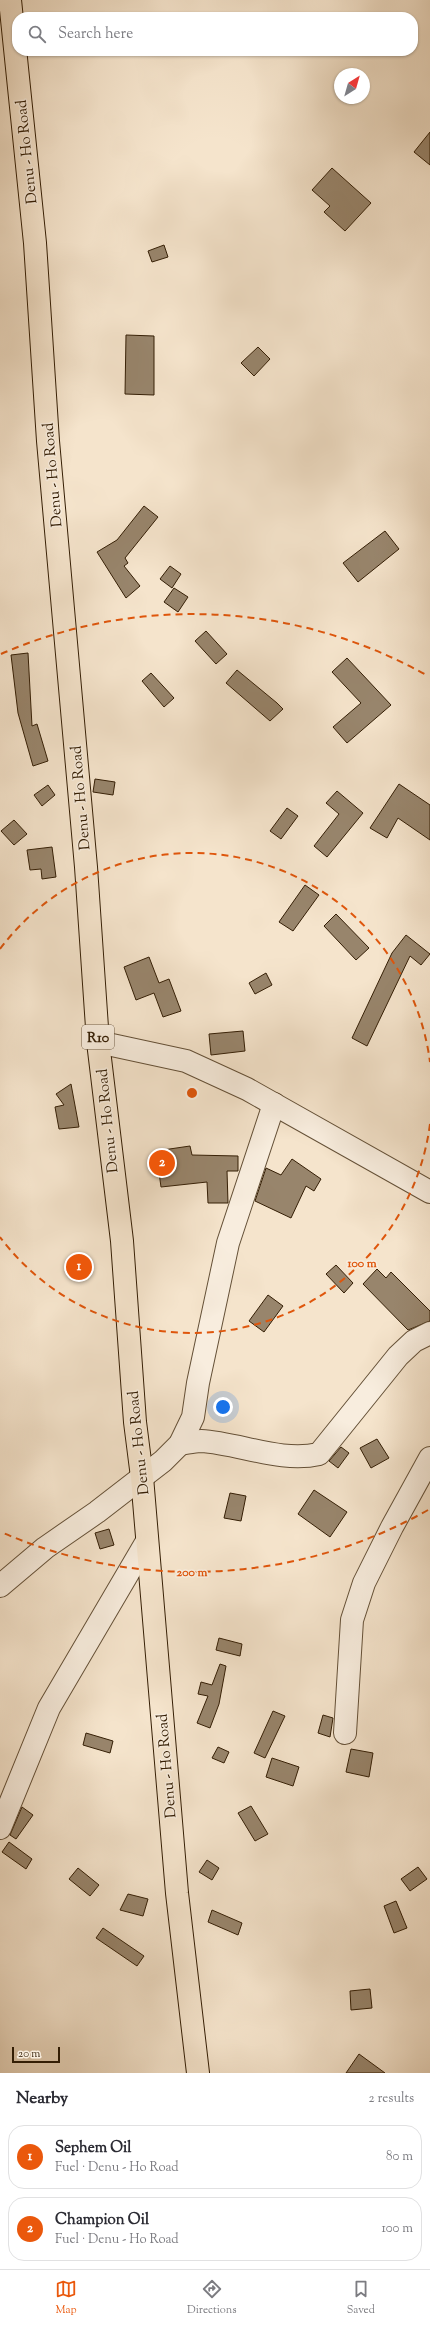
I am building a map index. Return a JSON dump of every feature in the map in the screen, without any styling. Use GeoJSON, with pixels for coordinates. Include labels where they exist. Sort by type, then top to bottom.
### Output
{"type":"FeatureCollection","features":[{"type":"Feature","properties":{"kind":"main road","name":"Denu - Ho Road"},"geometry":{"type":"LineString","coordinates":[[10,0],[12,19]]}},
{"type":"Feature","properties":{"kind":"main road","name":"Denu - Ho Road"},"geometry":{"type":"LineString","coordinates":[[16,56],[35,243],[48,441],[86,867],[98,1042],[122,1241],[135,1422],[142,1477],[177,1893],[198,2073]]}},
{"type":"Feature","properties":{"kind":"street"},"geometry":{"type":"LineString","coordinates":[[98,1042],[186,1061],[247,1089],[430,1192]]}},
{"type":"Feature","properties":{"kind":"street"},"geometry":{"type":"LineString","coordinates":[[0,1586],[45,1548],[163,1461],[180,1444],[193,1417],[199,1376],[228,1243],[274,1104]]}},
{"type":"Feature","properties":{"kind":"street"},"geometry":{"type":"LineString","coordinates":[[180,1444],[200,1441],[287,1455],[310,1456],[319,1454],[398,1356],[414,1341],[430,1333]]}},
{"type":"Feature","properties":{"kind":"street"},"geometry":{"type":"LineString","coordinates":[[345,1733],[352,1620],[364,1583],[430,1458]]}},
{"type":"Feature","properties":{"kind":"street"},"geometry":{"type":"LineString","coordinates":[[0,1828],[50,1708],[147,1541]]}},
{"type":"Feature","properties":{"kind":"building"},"geometry":{"type":"Polygon","coordinates":[[[430,132],[430,165],[414,152],[430,132]]]}},
{"type":"Feature","properties":{"kind":"building"},"geometry":{"type":"Polygon","coordinates":[[[332,168],[371,203],[345,231],[324,212],[330,206],[312,190],[332,168]]]}},
{"type":"Feature","properties":{"kind":"building"},"geometry":{"type":"Polygon","coordinates":[[[164,245],[168,257],[152,262],[148,251],[164,245]]]}},
{"type":"Feature","properties":{"kind":"building"},"geometry":{"type":"Polygon","coordinates":[[[126,335],[154,336],[154,395],[125,394],[126,335]]]}},
{"type":"Feature","properties":{"kind":"building"},"geometry":{"type":"Polygon","coordinates":[[[258,347],[270,359],[254,376],[241,363],[258,347]]]}},
{"type":"Feature","properties":{"kind":"building"},"geometry":{"type":"Polygon","coordinates":[[[144,506],[158,517],[125,558],[128,563],[124,566],[140,586],[126,598],[97,552],[117,540],[144,506]]]}},
{"type":"Feature","properties":{"kind":"building"},"geometry":{"type":"Polygon","coordinates":[[[385,531],[399,549],[358,582],[343,563],[385,531]]]}},
{"type":"Feature","properties":{"kind":"building"},"geometry":{"type":"Polygon","coordinates":[[[170,566],[181,574],[172,588],[160,579],[170,566]]]}},
{"type":"Feature","properties":{"kind":"building"},"geometry":{"type":"Polygon","coordinates":[[[174,588],[188,597],[178,612],[164,602],[174,588]]]}},
{"type":"Feature","properties":{"kind":"building"},"geometry":{"type":"Polygon","coordinates":[[[206,631],[227,654],[216,664],[195,641],[206,631]]]}},
{"type":"Feature","properties":{"kind":"building"},"geometry":{"type":"Polygon","coordinates":[[[28,653],[32,726],[37,724],[48,761],[33,766],[18,713],[11,655],[28,653]]]}},
{"type":"Feature","properties":{"kind":"building"},"geometry":{"type":"Polygon","coordinates":[[[347,658],[391,705],[347,743],[333,727],[361,703],[332,672],[347,658]]]}},
{"type":"Feature","properties":{"kind":"building"},"geometry":{"type":"Polygon","coordinates":[[[237,670],[283,709],[270,721],[226,683],[237,670]]]}},
{"type":"Feature","properties":{"kind":"building"},"geometry":{"type":"Polygon","coordinates":[[[151,673],[174,698],[164,707],[142,681],[151,673]]]}},
{"type":"Feature","properties":{"kind":"building"},"geometry":{"type":"Polygon","coordinates":[[[95,779],[115,782],[113,795],[93,792],[95,779]]]}},
{"type":"Feature","properties":{"kind":"building"},"geometry":{"type":"Polygon","coordinates":[[[399,784],[430,805],[430,840],[398,818],[387,838],[370,828],[399,784]]]}},
{"type":"Feature","properties":{"kind":"building"},"geometry":{"type":"Polygon","coordinates":[[[48,785],[55,795],[42,806],[34,795],[48,785]]]}},
{"type":"Feature","properties":{"kind":"building"},"geometry":{"type":"Polygon","coordinates":[[[337,791],[363,813],[327,857],[314,846],[339,814],[326,803],[337,791]]]}},
{"type":"Feature","properties":{"kind":"building"},"geometry":{"type":"Polygon","coordinates":[[[287,808],[298,816],[281,839],[270,831],[287,808]]]}},
{"type":"Feature","properties":{"kind":"building"},"geometry":{"type":"Polygon","coordinates":[[[14,820],[27,834],[14,845],[1,831],[14,820]]]}},
{"type":"Feature","properties":{"kind":"building"},"geometry":{"type":"Polygon","coordinates":[[[52,847],[56,877],[42,879],[41,869],[30,870],[27,850],[52,847]]]}},
{"type":"Feature","properties":{"kind":"building"},"geometry":{"type":"Polygon","coordinates":[[[305,885],[319,895],[293,931],[279,922],[305,885]]]}},
{"type":"Feature","properties":{"kind":"building"},"geometry":{"type":"Polygon","coordinates":[[[336,914],[369,948],[356,960],[324,926],[336,914]]]}},
{"type":"Feature","properties":{"kind":"building"},"geometry":{"type":"Polygon","coordinates":[[[406,935],[430,954],[421,965],[410,956],[367,1046],[352,1038],[392,953],[406,935]]]}},
{"type":"Feature","properties":{"kind":"building"},"geometry":{"type":"Polygon","coordinates":[[[149,957],[159,983],[169,979],[181,1011],[163,1017],[154,993],[136,1000],[124,967],[149,957]]]}},
{"type":"Feature","properties":{"kind":"building"},"geometry":{"type":"Polygon","coordinates":[[[266,973],[272,985],[255,994],[249,983],[266,973]]]}},
{"type":"Feature","properties":{"kind":"building"},"geometry":{"type":"Polygon","coordinates":[[[243,1031],[245,1051],[211,1055],[209,1034],[243,1031]]]}},
{"type":"Feature","properties":{"kind":"building"},"geometry":{"type":"Polygon","coordinates":[[[71,1084],[79,1127],[59,1129],[55,1107],[64,1105],[56,1094],[71,1084]]]}},
{"type":"Feature","properties":{"kind":"building"},"geometry":{"type":"Polygon","coordinates":[[[190,1146],[192,1155],[238,1156],[238,1171],[227,1171],[228,1203],[208,1203],[207,1182],[161,1187],[156,1151],[190,1146]]]}},
{"type":"Feature","properties":{"kind":"building"},"geometry":{"type":"Polygon","coordinates":[[[292,1159],[321,1179],[314,1191],[306,1186],[291,1218],[255,1201],[266,1168],[281,1175],[292,1159]]]}},
{"type":"Feature","properties":{"kind":"building"},"geometry":{"type":"Polygon","coordinates":[[[336,1265],[353,1283],[344,1293],[326,1274],[336,1265]]]}},
{"type":"Feature","properties":{"kind":"building"},"geometry":{"type":"Polygon","coordinates":[[[377,1269],[386,1278],[391,1272],[430,1311],[430,1321],[408,1330],[363,1284],[377,1269]]]}},
{"type":"Feature","properties":{"kind":"building"},"geometry":{"type":"Polygon","coordinates":[[[268,1295],[283,1306],[264,1332],[249,1321],[268,1295]]]}},
{"type":"Feature","properties":{"kind":"building"},"geometry":{"type":"Polygon","coordinates":[[[377,1439],[389,1458],[371,1468],[360,1448],[377,1439]]]}},
{"type":"Feature","properties":{"kind":"building"},"geometry":{"type":"Polygon","coordinates":[[[341,1447],[349,1453],[338,1468],[329,1461],[341,1447]]]}},
{"type":"Feature","properties":{"kind":"building"},"geometry":{"type":"Polygon","coordinates":[[[314,1490],[347,1512],[330,1537],[298,1514],[314,1490]]]}},
{"type":"Feature","properties":{"kind":"building"},"geometry":{"type":"Polygon","coordinates":[[[230,1493],[246,1496],[241,1521],[224,1518],[230,1493]]]}},
{"type":"Feature","properties":{"kind":"building"},"geometry":{"type":"Polygon","coordinates":[[[109,1529],[114,1545],[100,1549],[95,1533],[109,1529]]]}},
{"type":"Feature","properties":{"kind":"building"},"geometry":{"type":"Polygon","coordinates":[[[219,1638],[242,1644],[240,1656],[216,1650],[219,1638]]]}},
{"type":"Feature","properties":{"kind":"building"},"geometry":{"type":"Polygon","coordinates":[[[220,1664],[226,1666],[219,1704],[210,1728],[197,1723],[208,1696],[198,1694],[201,1682],[212,1685],[220,1664]]]}},
{"type":"Feature","properties":{"kind":"building"},"geometry":{"type":"Polygon","coordinates":[[[273,1711],[285,1716],[265,1758],[254,1753],[273,1711]]]}},
{"type":"Feature","properties":{"kind":"building"},"geometry":{"type":"Polygon","coordinates":[[[323,1715],[333,1718],[330,1737],[318,1733],[323,1715]]]}},
{"type":"Feature","properties":{"kind":"building"},"geometry":{"type":"Polygon","coordinates":[[[86,1733],[113,1741],[110,1753],[83,1745],[86,1733]]]}},
{"type":"Feature","properties":{"kind":"building"},"geometry":{"type":"Polygon","coordinates":[[[218,1747],[229,1752],[224,1763],[212,1758],[218,1747]]]}},
{"type":"Feature","properties":{"kind":"building"},"geometry":{"type":"Polygon","coordinates":[[[351,1749],[373,1753],[369,1777],[346,1772],[351,1749]]]}},
{"type":"Feature","properties":{"kind":"building"},"geometry":{"type":"Polygon","coordinates":[[[272,1758],[299,1767],[293,1786],[266,1777],[272,1758]]]}},
{"type":"Feature","properties":{"kind":"building"},"geometry":{"type":"Polygon","coordinates":[[[251,1806],[268,1834],[255,1841],[238,1813],[251,1806]]]}},
{"type":"Feature","properties":{"kind":"building"},"geometry":{"type":"Polygon","coordinates":[[[22,1807],[33,1815],[16,1839],[10,1835],[22,1807]]]}},
{"type":"Feature","properties":{"kind":"building"},"geometry":{"type":"Polygon","coordinates":[[[9,1842],[32,1859],[26,1869],[2,1852],[9,1842]]]}},
{"type":"Feature","properties":{"kind":"building"},"geometry":{"type":"Polygon","coordinates":[[[207,1860],[219,1868],[212,1880],[199,1872],[207,1860]]]}},
{"type":"Feature","properties":{"kind":"building"},"geometry":{"type":"Polygon","coordinates":[[[418,1867],[427,1879],[410,1891],[401,1879],[418,1867]]]}},
{"type":"Feature","properties":{"kind":"building"},"geometry":{"type":"Polygon","coordinates":[[[78,1868],[99,1885],[90,1896],[69,1879],[78,1868]]]}},
{"type":"Feature","properties":{"kind":"building"},"geometry":{"type":"Polygon","coordinates":[[[128,1894],[148,1899],[143,1916],[120,1910],[128,1894]]]}},
{"type":"Feature","properties":{"kind":"building"},"geometry":{"type":"Polygon","coordinates":[[[396,1901],[407,1928],[394,1933],[384,1906],[396,1901]]]}},
{"type":"Feature","properties":{"kind":"building"},"geometry":{"type":"Polygon","coordinates":[[[212,1910],[242,1923],[238,1935],[208,1922],[212,1910]]]}},
{"type":"Feature","properties":{"kind":"building"},"geometry":{"type":"Polygon","coordinates":[[[103,1928],[144,1956],[137,1966],[96,1938],[103,1928]]]}},
{"type":"Feature","properties":{"kind":"building"},"geometry":{"type":"Polygon","coordinates":[[[370,1989],[372,2008],[351,2010],[350,1991],[370,1989]]]}},
{"type":"Feature","properties":{"kind":"building"},"geometry":{"type":"Polygon","coordinates":[[[359,2054],[385,2073],[346,2073],[359,2054]]]}},
{"type":"Feature","properties":{"kind":"place","name":"Champion Oil"},"geometry":{"type":"Point","coordinates":[162,1163]}},
{"type":"Feature","properties":{"kind":"place","name":"Sephem Oil"},"geometry":{"type":"Point","coordinates":[79,1267]}}]}
